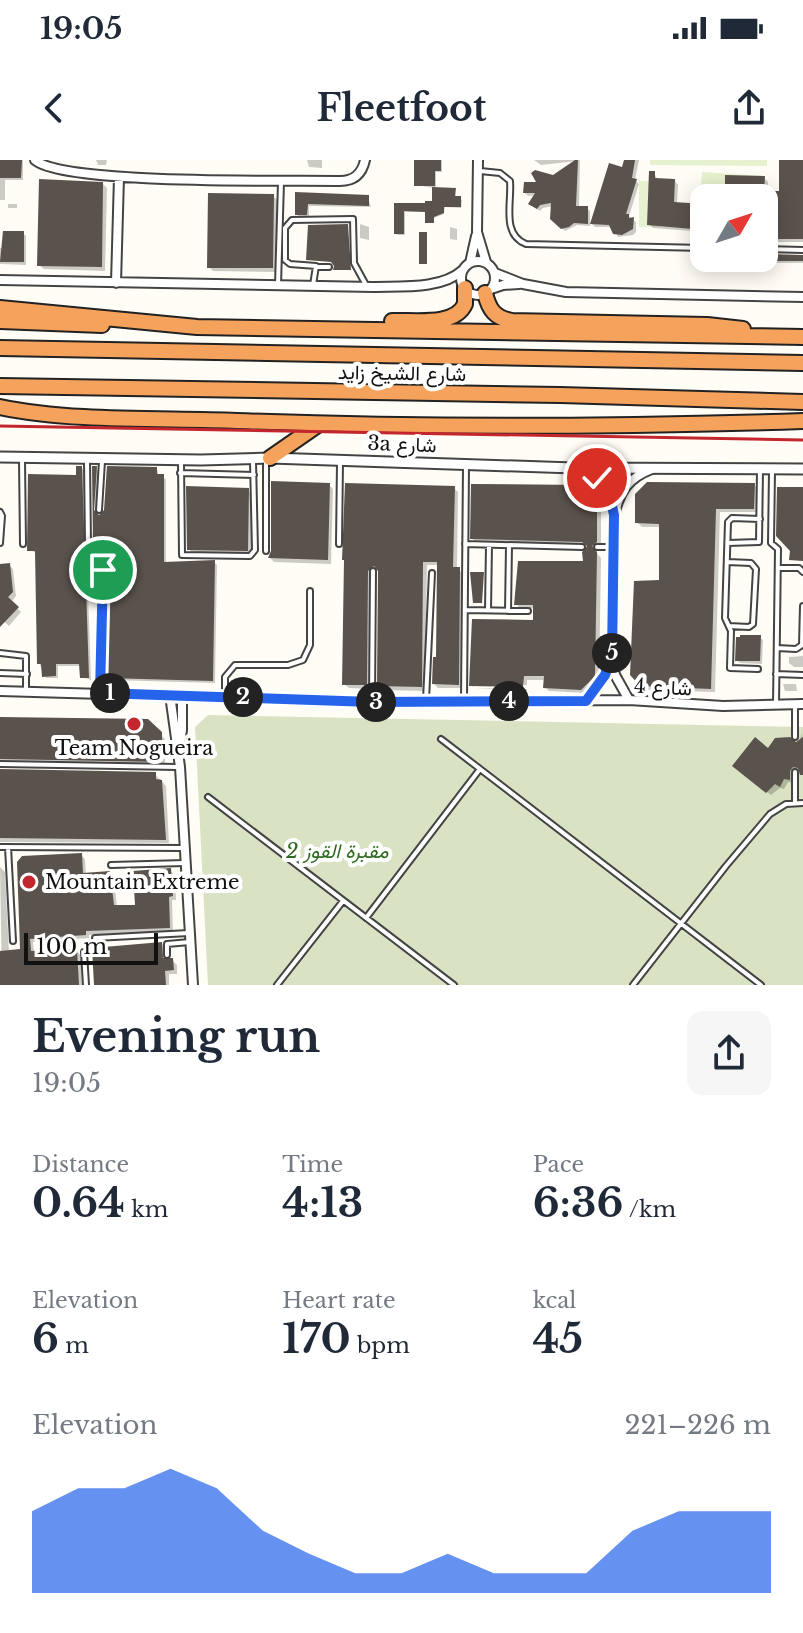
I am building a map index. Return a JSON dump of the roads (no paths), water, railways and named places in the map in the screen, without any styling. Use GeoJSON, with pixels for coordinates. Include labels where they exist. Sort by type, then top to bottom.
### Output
{"type":"FeatureCollection","features":[{"type":"Feature","properties":{"kind":"highway"},"geometry":{"type":"LineString","coordinates":[[321,327],[450,318],[464,308],[464,287]]}},
{"type":"Feature","properties":{"kind":"highway"},"geometry":{"type":"LineString","coordinates":[[488,291],[491,311],[506,320],[707,325],[741,328],[775,336]]}},
{"type":"Feature","properties":{"kind":"highway"},"geometry":{"type":"LineString","coordinates":[[0,308],[197,327],[803,337]]}},
{"type":"Feature","properties":{"kind":"highway"},"geometry":{"type":"LineString","coordinates":[[0,321],[82,325],[146,323]]}},
{"type":"Feature","properties":{"kind":"highway","name":"شارع الشيخ زايد"},"geometry":{"type":"LineString","coordinates":[[0,348],[803,363]]}},
{"type":"Feature","properties":{"kind":"highway","name":"شارع الشيخ زايد"},"geometry":{"type":"LineString","coordinates":[[0,386],[803,402]]}},
{"type":"Feature","properties":{"kind":"highway"},"geometry":{"type":"LineString","coordinates":[[0,407],[58,414],[319,424],[566,427],[803,421]]}},
{"type":"Feature","properties":{"kind":"highway"},"geometry":{"type":"LineString","coordinates":[[268,458],[319,424]]}},
{"type":"Feature","properties":{"kind":"street"},"geometry":{"type":"LineString","coordinates":[[35,160],[56,170],[119,177],[347,181],[359,175],[365,161]]}},
{"type":"Feature","properties":{"kind":"street"},"geometry":{"type":"LineString","coordinates":[[470,263],[477,232],[478,160]]}},
{"type":"Feature","properties":{"kind":"street"},"geometry":{"type":"LineString","coordinates":[[116,283],[119,177]]}},
{"type":"Feature","properties":{"kind":"street"},"geometry":{"type":"LineString","coordinates":[[477,232],[486,262],[495,273],[523,284],[576,293],[803,297]]}},
{"type":"Feature","properties":{"kind":"street"},"geometry":{"type":"LineString","coordinates":[[0,280],[368,287],[431,283],[452,278],[470,263],[486,262]]}},
{"type":"Feature","properties":{"kind":"street"},"geometry":{"type":"LineString","coordinates":[[463,270],[464,287]]}},
{"type":"Feature","properties":{"kind":"street"},"geometry":{"type":"LineString","coordinates":[[488,291],[495,282],[495,273]]}},
{"type":"Feature","properties":{"kind":"street"},"geometry":{"type":"LineString","coordinates":[[431,283],[464,287],[474,294],[503,285],[523,284]]}},
{"type":"Feature","properties":{"kind":"street","name":"3a شارع"},"geometry":{"type":"LineString","coordinates":[[0,457],[268,458],[574,468],[803,469]]}},
{"type":"Feature","properties":{"kind":"street"},"geometry":{"type":"LineString","coordinates":[[629,700],[615,675],[612,656],[614,515],[626,485],[634,477],[656,467]]}},
{"type":"Feature","properties":{"kind":"street"},"geometry":{"type":"LineString","coordinates":[[574,468],[588,472],[604,485],[614,515]]}},
{"type":"Feature","properties":{"kind":"street"},"geometry":{"type":"LineString","coordinates":[[586,701],[605,675],[612,656]]}},
{"type":"Feature","properties":{"kind":"street","name":"شارع 4"},"geometry":{"type":"LineString","coordinates":[[0,691],[372,702],[629,700],[723,706],[800,705]]}},
{"type":"Feature","properties":{"kind":"street"},"geometry":{"type":"LineString","coordinates":[[170,695],[180,767],[193,985]]}},
{"type":"Feature","properties":{"kind":"street"},"geometry":{"type":"LineString","coordinates":[[178,749],[182,730],[182,695]]}},
{"type":"Feature","properties":{"kind":"lane"},"geometry":{"type":"LineString","coordinates":[[478,171],[500,173],[510,181],[510,226],[515,238],[526,244],[690,248]]}},
{"type":"Feature","properties":{"kind":"lane"},"geometry":{"type":"LineString","coordinates":[[278,286],[281,180]]}},
{"type":"Feature","properties":{"kind":"lane"},"geometry":{"type":"LineString","coordinates":[[329,267],[286,262],[285,228],[289,221],[353,219],[353,267],[368,287]]}},
{"type":"Feature","properties":{"kind":"lane"},"geometry":{"type":"LineString","coordinates":[[778,249],[803,250]]}},
{"type":"Feature","properties":{"kind":"lane"},"geometry":{"type":"LineString","coordinates":[[312,286],[317,267]]}},
{"type":"Feature","properties":{"kind":"lane"},"geometry":{"type":"LineString","coordinates":[[22,457],[23,544]]}},
{"type":"Feature","properties":{"kind":"lane"},"geometry":{"type":"LineString","coordinates":[[87,458],[88,545]]}},
{"type":"Feature","properties":{"kind":"lane"},"geometry":{"type":"LineString","coordinates":[[181,460],[181,553],[184,556],[254,554],[253,458]]}},
{"type":"Feature","properties":{"kind":"lane"},"geometry":{"type":"LineString","coordinates":[[266,551],[268,458]]}},
{"type":"Feature","properties":{"kind":"lane"},"geometry":{"type":"LineString","coordinates":[[99,510],[103,459]]}},
{"type":"Feature","properties":{"kind":"lane"},"geometry":{"type":"LineString","coordinates":[[339,544],[340,460]]}},
{"type":"Feature","properties":{"kind":"lane"},"geometry":{"type":"LineString","coordinates":[[464,700],[466,464]]}},
{"type":"Feature","properties":{"kind":"lane"},"geometry":{"type":"LineString","coordinates":[[728,543],[758,544],[760,468]]}},
{"type":"Feature","properties":{"kind":"lane"},"geometry":{"type":"LineString","coordinates":[[772,469],[771,543],[778,549],[776,705]]}},
{"type":"Feature","properties":{"kind":"lane"},"geometry":{"type":"LineString","coordinates":[[180,473],[254,475]]}},
{"type":"Feature","properties":{"kind":"lane"},"geometry":{"type":"LineString","coordinates":[[0,512],[0,543],[11,544]]}},
{"type":"Feature","properties":{"kind":"lane"},"geometry":{"type":"LineString","coordinates":[[758,669],[730,668],[731,631],[725,618],[730,519],[760,519]]}},
{"type":"Feature","properties":{"kind":"lane"},"geometry":{"type":"LineString","coordinates":[[465,544],[582,547]]}},
{"type":"Feature","properties":{"kind":"lane"},"geometry":{"type":"LineString","coordinates":[[488,610],[489,545]]}},
{"type":"Feature","properties":{"kind":"lane"},"geometry":{"type":"LineString","coordinates":[[508,611],[509,546]]}},
{"type":"Feature","properties":{"kind":"lane"},"geometry":{"type":"LineString","coordinates":[[597,547],[614,547]]}},
{"type":"Feature","properties":{"kind":"lane"},"geometry":{"type":"LineString","coordinates":[[727,562],[751,563],[756,569],[753,624],[749,627],[729,626]]}},
{"type":"Feature","properties":{"kind":"lane"},"geometry":{"type":"LineString","coordinates":[[778,568],[799,568],[803,572]]}},
{"type":"Feature","properties":{"kind":"lane"},"geometry":{"type":"LineString","coordinates":[[100,693],[103,570]]}},
{"type":"Feature","properties":{"kind":"lane"},"geometry":{"type":"LineString","coordinates":[[372,702],[373,571]]}},
{"type":"Feature","properties":{"kind":"lane"},"geometry":{"type":"LineString","coordinates":[[426,700],[432,573]]}},
{"type":"Feature","properties":{"kind":"lane"},"geometry":{"type":"LineString","coordinates":[[225,696],[225,677],[235,665],[288,665],[303,660],[310,645],[310,591]]}},
{"type":"Feature","properties":{"kind":"lane"},"geometry":{"type":"LineString","coordinates":[[777,648],[801,647],[803,606]]}},
{"type":"Feature","properties":{"kind":"lane"},"geometry":{"type":"LineString","coordinates":[[465,610],[528,611]]}},
{"type":"Feature","properties":{"kind":"lane"},"geometry":{"type":"LineString","coordinates":[[0,653],[24,655],[28,661],[26,692]]}},
{"type":"Feature","properties":{"kind":"lane"},"geometry":{"type":"LineString","coordinates":[[0,673],[27,674]]}},
{"type":"Feature","properties":{"kind":"lane"},"geometry":{"type":"LineString","coordinates":[[776,674],[803,675]]}},
{"type":"Feature","properties":{"kind":"lane"},"geometry":{"type":"LineString","coordinates":[[795,737],[800,705]]}},
{"type":"Feature","properties":{"kind":"lane"},"geometry":{"type":"LineString","coordinates":[[441,739],[761,985]]}},
{"type":"Feature","properties":{"kind":"lane"},"geometry":{"type":"LineString","coordinates":[[0,764],[180,767]]}},
{"type":"Feature","properties":{"kind":"lane"},"geometry":{"type":"LineString","coordinates":[[366,918],[480,769]]}},
{"type":"Feature","properties":{"kind":"lane"},"geometry":{"type":"LineString","coordinates":[[795,772],[796,802]]}},
{"type":"Feature","properties":{"kind":"lane"},"geometry":{"type":"LineString","coordinates":[[208,797],[454,985]]}},
{"type":"Feature","properties":{"kind":"lane"},"geometry":{"type":"LineString","coordinates":[[633,985],[770,814],[786,804],[803,803]]}},
{"type":"Feature","properties":{"kind":"lane"},"geometry":{"type":"LineString","coordinates":[[0,847],[184,848]]}},
{"type":"Feature","properties":{"kind":"lane"},"geometry":{"type":"LineString","coordinates":[[8,847],[13,941]]}},
{"type":"Feature","properties":{"kind":"lane"},"geometry":{"type":"LineString","coordinates":[[111,865],[185,863]]}},
{"type":"Feature","properties":{"kind":"lane"},"geometry":{"type":"LineString","coordinates":[[277,985],[343,901]]}},
{"type":"Feature","properties":{"kind":"lane"},"geometry":{"type":"LineString","coordinates":[[95,938],[189,937]]}},
{"type":"Feature","properties":{"kind":"lane"},"geometry":{"type":"LineString","coordinates":[[167,955],[167,944],[189,937]]}},
{"type":"Feature","properties":{"kind":"lane"},"geometry":{"type":"LineString","coordinates":[[84,952],[86,985]]}},
{"type":"Feature","properties":{"kind":"railway"},"geometry":{"type":"LineString","coordinates":[[0,426],[803,440]]}},
{"type":"Feature","properties":{"kind":"place","name":"Team Nogueira"},"geometry":{"type":"Point","coordinates":[134,724]}},
{"type":"Feature","properties":{"kind":"place","name":"Mountain Extreme"},"geometry":{"type":"Point","coordinates":[29,882]}},
{"type":"Feature","properties":{"kind":"park label","name":"مقبرة القوز 2"},"geometry":{"type":"Point","coordinates":[337,851]}}]}
